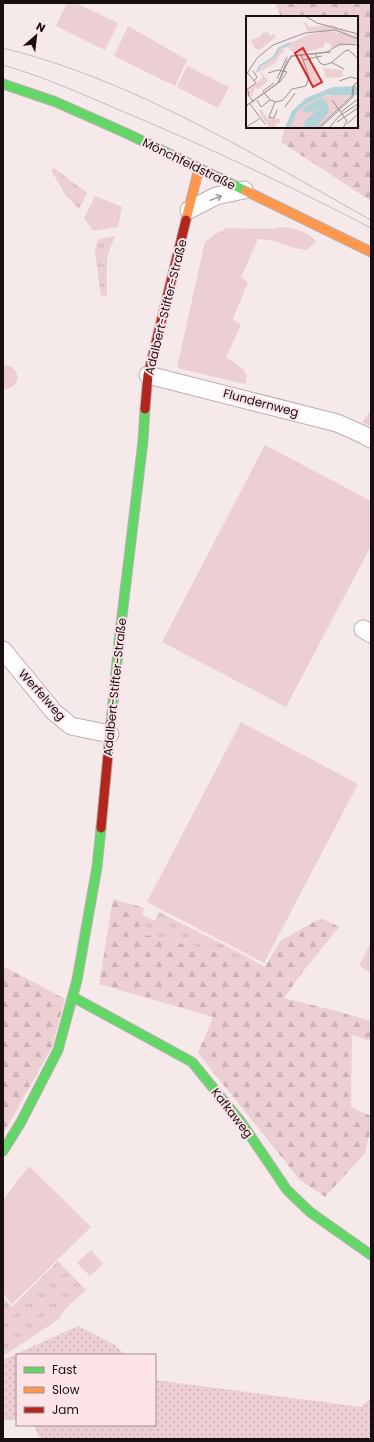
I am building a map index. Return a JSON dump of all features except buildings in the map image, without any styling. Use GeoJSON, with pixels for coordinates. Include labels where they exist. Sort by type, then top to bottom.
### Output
{"type":"FeatureCollection","features":[{"type":"Feature","properties":{"kind":"street","name":"Mönchfeldstraße"},"geometry":{"type":"LineString","coordinates":[[3,84],[56,102],[128,134],[371,252]]}},
{"type":"Feature","properties":{"kind":"street","name":"Adalbert-Stifter-Straße"},"geometry":{"type":"LineString","coordinates":[[3,1151],[21,1122],[58,1050],[78,980],[97,867],[119,641],[144,441],[148,374],[199,168]]}},
{"type":"Feature","properties":{"kind":"street"},"geometry":{"type":"LineString","coordinates":[[189,210],[216,196],[244,190]]}},
{"type":"Feature","properties":{"kind":"street","name":"Flundernweg"},"geometry":{"type":"LineString","coordinates":[[148,374],[337,423],[371,439]]}},
{"type":"Feature","properties":{"kind":"street","name":"Werfelweg"},"geometry":{"type":"LineString","coordinates":[[3,650],[54,712],[71,726],[110,734]]}},
{"type":"Feature","properties":{"kind":"street","name":"Kafkaweg"},"geometry":{"type":"LineString","coordinates":[[73,997],[192,1062],[241,1122],[287,1190],[310,1212],[371,1254]]}},
{"type":"Feature","properties":{"kind":"green space"},"geometry":{"type":"Polygon","coordinates":[[[67,3],[76,3],[118,23],[105,50],[56,26],[67,3]]]}},
{"type":"Feature","properties":{"kind":"green space"},"geometry":{"type":"Polygon","coordinates":[[[275,3],[371,3],[371,201],[281,142],[285,128],[358,128],[358,16],[281,16],[275,3]]]}},
{"type":"Feature","properties":{"kind":"green space"},"geometry":{"type":"Polygon","coordinates":[[[128,26],[187,60],[175,86],[114,56],[128,26]]]}},
{"type":"Feature","properties":{"kind":"green space"},"geometry":{"type":"Polygon","coordinates":[[[187,66],[229,87],[218,108],[177,87],[187,66]]]}},
{"type":"Feature","properties":{"kind":"green space"},"geometry":{"type":"Polygon","coordinates":[[[54,168],[87,193],[79,209],[65,194],[51,170],[54,168]]]}},
{"type":"Feature","properties":{"kind":"green space"},"geometry":{"type":"Polygon","coordinates":[[[95,196],[122,207],[118,227],[93,231],[84,218],[95,196]]]}},
{"type":"Feature","properties":{"kind":"green space"},"geometry":{"type":"Polygon","coordinates":[[[282,227],[300,231],[316,241],[307,250],[294,248],[271,240],[258,239],[241,277],[248,282],[233,319],[241,325],[226,357],[242,368],[247,375],[245,384],[177,367],[205,242],[227,228],[272,229],[282,227]]]}},
{"type":"Feature","properties":{"kind":"green space"},"geometry":{"type":"Polygon","coordinates":[[[115,236],[107,257],[107,295],[101,296],[95,252],[98,239],[115,236]]]}},
{"type":"Feature","properties":{"kind":"green space"},"geometry":{"type":"Polygon","coordinates":[[[3,365],[14,369],[17,377],[14,386],[3,389],[3,365]]]}},
{"type":"Feature","properties":{"kind":"green space"},"geometry":{"type":"Polygon","coordinates":[[[371,410],[371,426],[362,422],[371,410]]]}},
{"type":"Feature","properties":{"kind":"green space"},"geometry":{"type":"Polygon","coordinates":[[[265,445],[371,501],[371,546],[286,707],[162,642],[265,445]]]}},
{"type":"Feature","properties":{"kind":"green space"},"geometry":{"type":"Polygon","coordinates":[[[241,722],[358,784],[264,963],[147,902],[241,722]]]}},
{"type":"Feature","properties":{"kind":"green space"},"geometry":{"type":"Polygon","coordinates":[[[113,899],[144,908],[138,933],[237,957],[240,953],[265,967],[280,941],[321,918],[339,927],[301,974],[284,998],[371,1021],[371,1041],[352,1035],[351,1107],[371,1116],[371,1128],[365,1153],[325,1197],[300,1180],[198,1053],[213,1017],[99,984],[113,899]]]}},
{"type":"Feature","properties":{"kind":"green space"},"geometry":{"type":"Polygon","coordinates":[[[159,912],[240,953],[238,957],[138,933],[142,915],[155,921],[159,912]]]}},
{"type":"Feature","properties":{"kind":"green space"},"geometry":{"type":"Polygon","coordinates":[[[371,942],[371,973],[359,966],[371,942]]]}},
{"type":"Feature","properties":{"kind":"green space"},"geometry":{"type":"Polygon","coordinates":[[[3,966],[65,999],[52,1047],[3,1134],[3,966]]]}},
{"type":"Feature","properties":{"kind":"green space"},"geometry":{"type":"Polygon","coordinates":[[[29,1166],[91,1227],[12,1304],[3,1294],[3,1200],[29,1166]]]}},
{"type":"Feature","properties":{"kind":"green space"},"geometry":{"type":"Polygon","coordinates":[[[91,1250],[103,1264],[90,1276],[77,1263],[91,1250]]]}},
{"type":"Feature","properties":{"kind":"green space"},"geometry":{"type":"Polygon","coordinates":[[[58,1261],[86,1290],[65,1309],[59,1319],[3,1356],[3,1297],[12,1307],[58,1261]]]}},
{"type":"Feature","properties":{"kind":"green space"},"geometry":{"type":"Polygon","coordinates":[[[78,1326],[115,1345],[124,1354],[16,1354],[78,1326]]]}},
{"type":"Feature","properties":{"kind":"green space"},"geometry":{"type":"Polygon","coordinates":[[[16,1354],[16,1420],[3,1420],[3,1360],[16,1354]]]}},
{"type":"Feature","properties":{"kind":"green space"},"geometry":{"type":"Polygon","coordinates":[[[156,1380],[361,1407],[371,1398],[371,1439],[40,1439],[34,1426],[156,1426],[156,1380]]]}},
{"type":"Feature","properties":{"kind":"tram line"},"geometry":{"type":"LineString","coordinates":[[3,48],[52,62],[99,79],[146,99],[238,145],[371,220]]}},
{"type":"Feature","properties":{"kind":"tram line"},"geometry":{"type":"LineString","coordinates":[[3,65],[64,87],[187,139],[279,182],[371,228]]}},
{"type":"Feature","properties":{"kind":"traffic: fast"},"geometry":{"type":"LineString","coordinates":[[3,84],[56,102],[128,134],[246,191]]}},
{"type":"Feature","properties":{"kind":"traffic: fast"},"geometry":{"type":"LineString","coordinates":[[111,723],[119,641],[143,441],[145,409]]}},
{"type":"Feature","properties":{"kind":"traffic: fast"},"geometry":{"type":"LineString","coordinates":[[3,1151],[21,1122],[58,1050],[77,980],[97,867],[101,828]]}},
{"type":"Feature","properties":{"kind":"traffic: fast"},"geometry":{"type":"LineString","coordinates":[[73,997],[192,1062],[241,1122],[287,1190],[310,1212],[371,1255]]}},
{"type":"Feature","properties":{"kind":"traffic: slow"},"geometry":{"type":"LineString","coordinates":[[186,220],[199,168]]}},
{"type":"Feature","properties":{"kind":"traffic: slow"},"geometry":{"type":"LineString","coordinates":[[246,191],[371,252]]}},
{"type":"Feature","properties":{"kind":"traffic: jam"},"geometry":{"type":"LineString","coordinates":[[145,409],[148,375],[186,220]]}},
{"type":"Feature","properties":{"kind":"traffic: jam"},"geometry":{"type":"LineString","coordinates":[[101,828],[111,723]]}}]}
